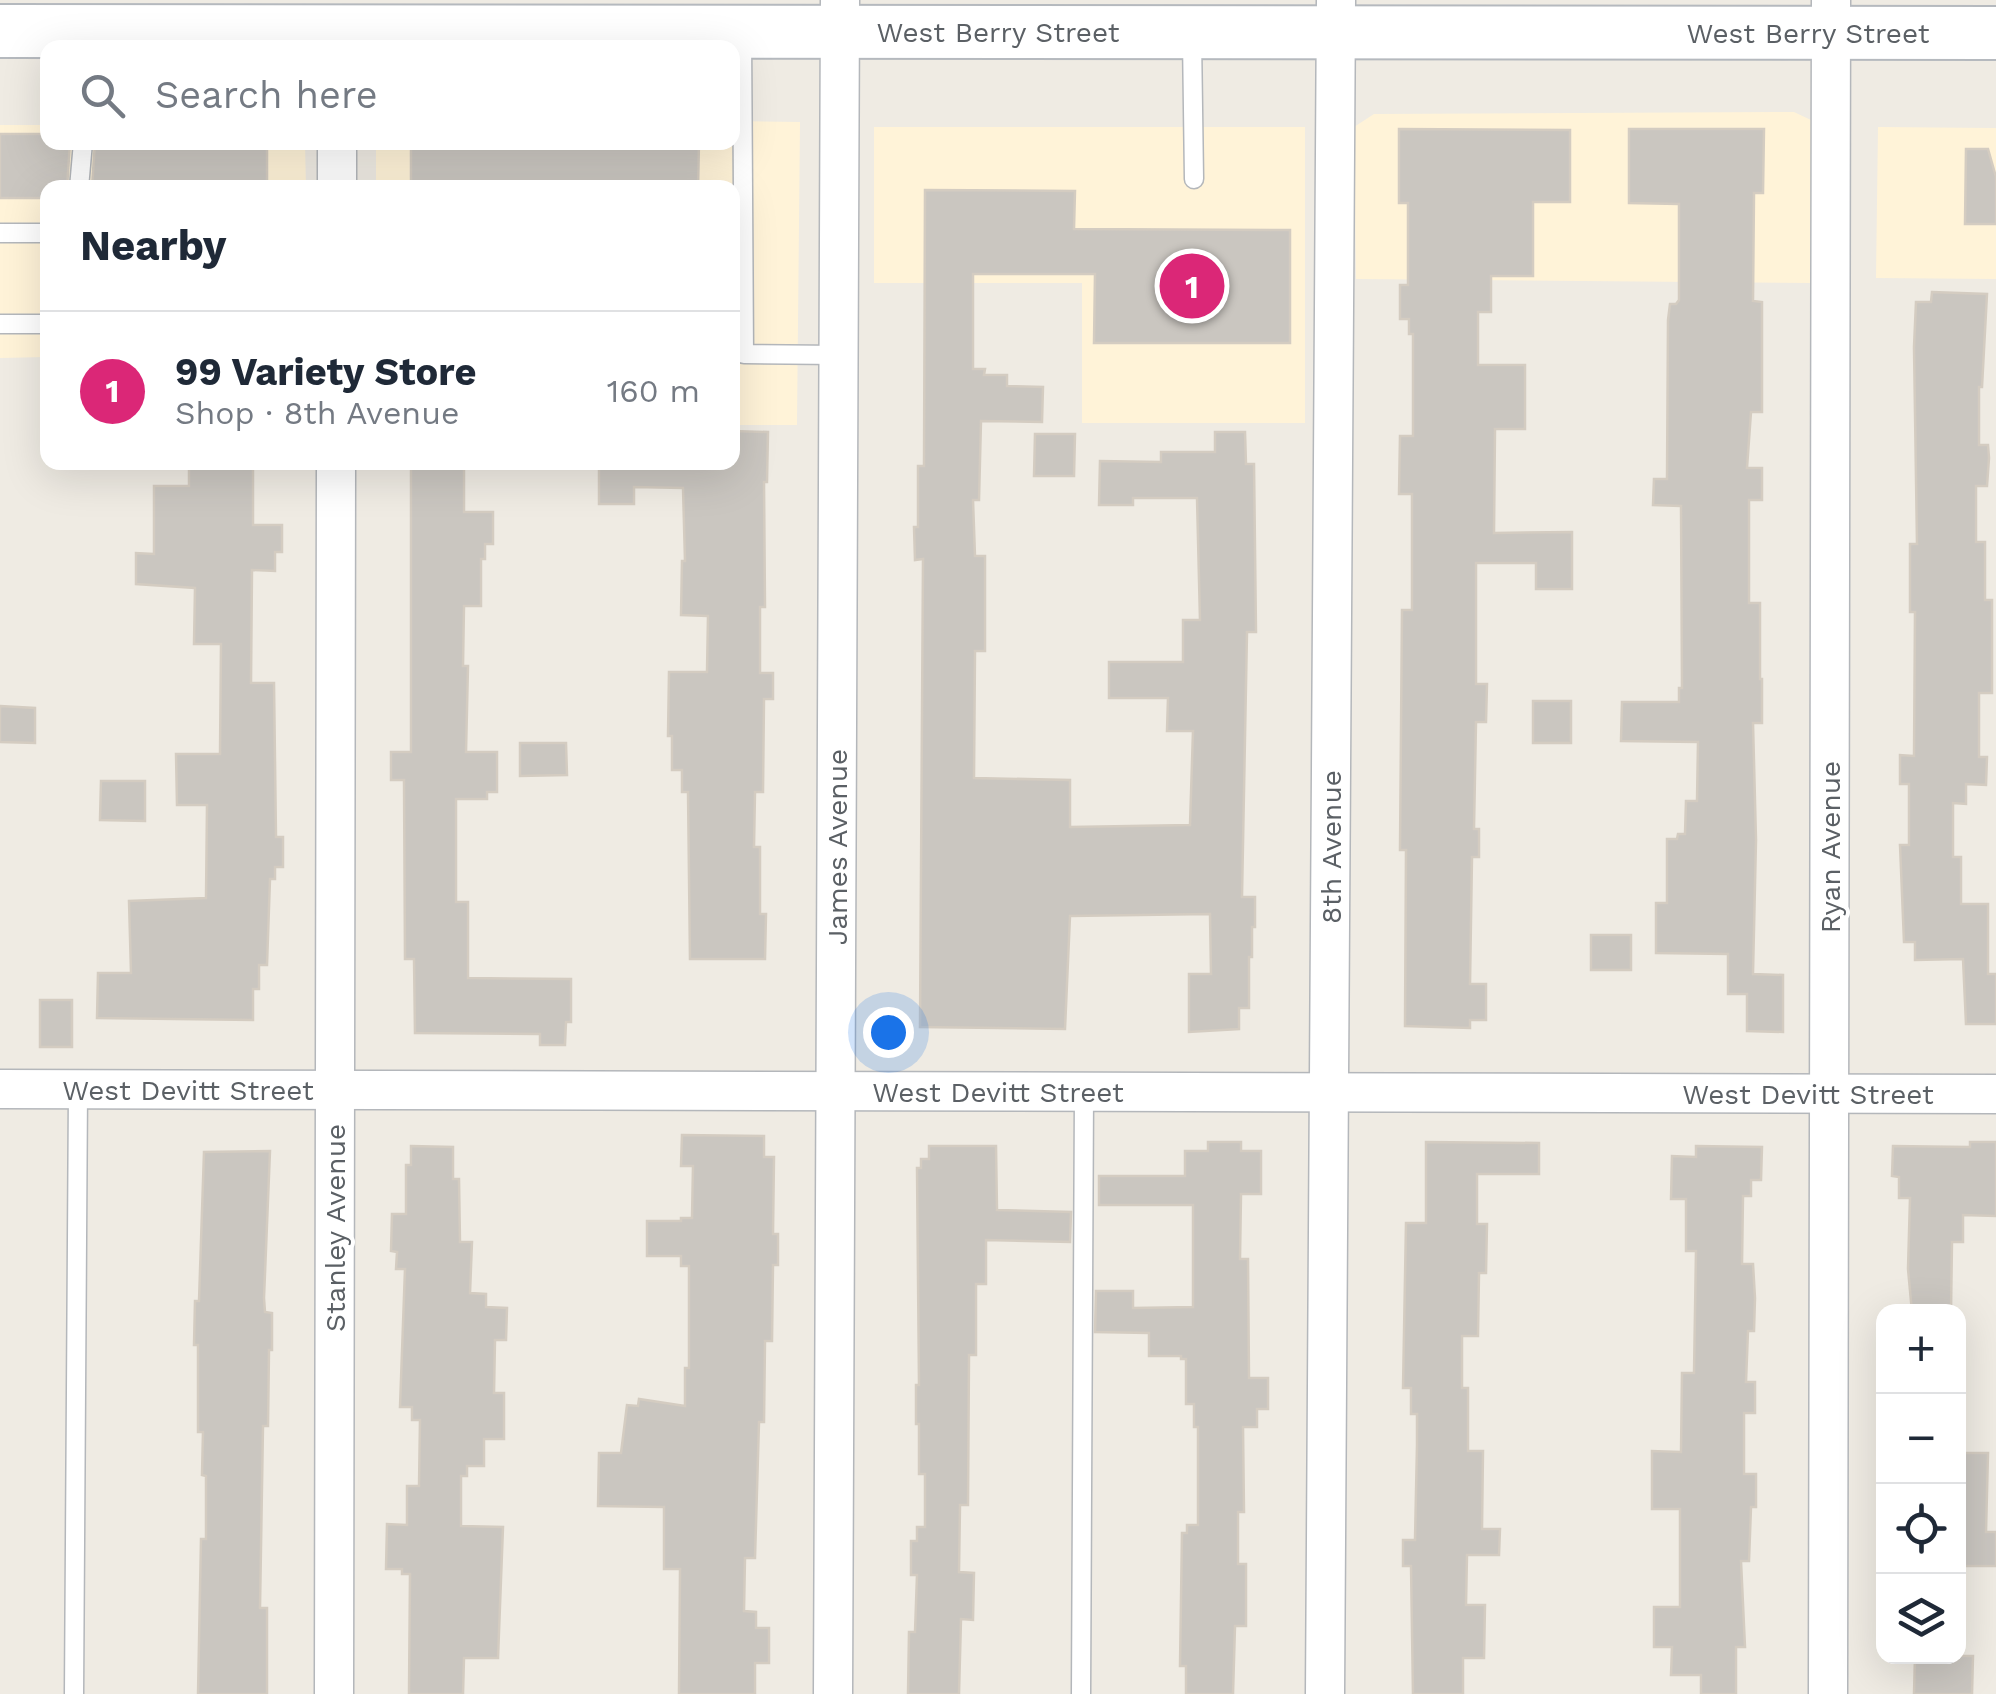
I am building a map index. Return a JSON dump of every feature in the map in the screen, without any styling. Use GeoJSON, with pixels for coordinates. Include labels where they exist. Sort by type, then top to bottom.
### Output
{"type":"FeatureCollection","features":[{"type":"Feature","properties":{"kind":"main road","name":"West Berry Street"},"geometry":{"type":"LineString","coordinates":[[0,31],[86,32],[142,24],[248,24],[742,31],[840,16],[1169,27],[1336,16],[1563,25],[1831,16],[1996,33]]}},
{"type":"Feature","properties":{"kind":"street","name":"James Avenue"},"geometry":{"type":"LineString","coordinates":[[833,1694],[840,16]]}},
{"type":"Feature","properties":{"kind":"street","name":"8th Avenue"},"geometry":{"type":"LineString","coordinates":[[1325,1694],[1336,16]]}},
{"type":"Feature","properties":{"kind":"street","name":"Ryan Avenue"},"geometry":{"type":"LineString","coordinates":[[1828,1694],[1831,16]]}},
{"type":"Feature","properties":{"kind":"street"},"geometry":{"type":"LineString","coordinates":[[337,150],[337,180]]}},
{"type":"Feature","properties":{"kind":"street","name":"Stanley Avenue"},"geometry":{"type":"LineString","coordinates":[[334,1694],[336,470]]}},
{"type":"Feature","properties":{"kind":"street","name":"West Devitt Street"},"geometry":{"type":"LineString","coordinates":[[0,1089],[1996,1094]]}},
{"type":"Feature","properties":{"kind":"lane"},"geometry":{"type":"LineString","coordinates":[[1169,27],[1194,179]]}},
{"type":"Feature","properties":{"kind":"lane"},"geometry":{"type":"LineString","coordinates":[[742,31],[744,354],[838,355]]}},
{"type":"Feature","properties":{"kind":"lane"},"geometry":{"type":"LineString","coordinates":[[80,180],[82,150]]}},
{"type":"Feature","properties":{"kind":"lane"},"geometry":{"type":"LineString","coordinates":[[0,233],[40,233]]}},
{"type":"Feature","properties":{"kind":"lane"},"geometry":{"type":"LineString","coordinates":[[0,324],[40,324]]}},
{"type":"Feature","properties":{"kind":"lane"},"geometry":{"type":"LineString","coordinates":[[74,1694],[78,1090]]}},
{"type":"Feature","properties":{"kind":"lane"},"geometry":{"type":"LineString","coordinates":[[1080,1694],[1084,1092]]}},
{"type":"Feature","properties":{"kind":"shaded area"},"geometry":{"type":"Polygon","coordinates":[[[1794,112],[1811,120],[1813,283],[1356,279],[1354,127],[1374,114],[1794,112]]]}},
{"type":"Feature","properties":{"kind":"shaded area"},"geometry":{"type":"Polygon","coordinates":[[[740,121],[800,122],[797,425],[740,425],[740,180],[376,180],[376,150],[740,150],[740,121]]]}},
{"type":"Feature","properties":{"kind":"shaded area"},"geometry":{"type":"Polygon","coordinates":[[[0,125],[40,125],[40,150],[305,150],[306,180],[40,180],[40,357],[0,358],[0,125]]]}},
{"type":"Feature","properties":{"kind":"shaded area"},"geometry":{"type":"Polygon","coordinates":[[[874,127],[1305,127],[1305,423],[1082,423],[1082,283],[874,283],[874,127]]]}},
{"type":"Feature","properties":{"kind":"shaded area"},"geometry":{"type":"Polygon","coordinates":[[[1878,127],[1996,128],[1996,279],[1876,278],[1878,127]]]}},
{"type":"Feature","properties":{"kind":"building"},"geometry":{"type":"Polygon","coordinates":[[[1399,129],[1570,130],[1570,202],[1533,202],[1533,276],[1491,276],[1491,312],[1478,312],[1478,365],[1525,365],[1525,429],[1495,429],[1494,533],[1572,532],[1572,589],[1536,589],[1536,563],[1476,563],[1476,684],[1487,684],[1486,722],[1476,722],[1474,829],[1479,829],[1479,857],[1472,857],[1470,984],[1486,984],[1486,1020],[1470,1020],[1470,1028],[1405,1026],[1406,850],[1400,850],[1402,610],[1412,610],[1412,494],[1399,494],[1400,436],[1413,436],[1413,334],[1409,334],[1409,319],[1400,319],[1400,285],[1408,285],[1408,203],[1399,203],[1399,129]]]}},
{"type":"Feature","properties":{"kind":"building"},"geometry":{"type":"Polygon","coordinates":[[[1629,129],[1764,129],[1763,193],[1754,193],[1753,301],[1762,302],[1762,412],[1751,412],[1747,468],[1762,468],[1762,500],[1749,500],[1749,603],[1760,603],[1762,679],[1762,723],[1753,723],[1753,974],[1783,975],[1783,1032],[1747,1031],[1747,994],[1728,994],[1728,954],[1656,953],[1656,903],[1667,903],[1667,839],[1685,834],[1686,801],[1697,801],[1698,742],[1621,741],[1622,702],[1679,702],[1682,688],[1681,506],[1653,505],[1654,479],[1667,479],[1668,320],[1670,304],[1679,300],[1679,204],[1629,203],[1629,129]]]}},
{"type":"Feature","properties":{"kind":"building"},"geometry":{"type":"Polygon","coordinates":[[[0,134],[40,134],[40,150],[69,150],[68,180],[40,180],[40,198],[0,198],[0,134]]]}},
{"type":"Feature","properties":{"kind":"building"},"geometry":{"type":"Polygon","coordinates":[[[1966,149],[1988,149],[1996,177],[1996,224],[1965,224],[1966,149]]]}},
{"type":"Feature","properties":{"kind":"building"},"geometry":{"type":"Polygon","coordinates":[[[94,150],[267,150],[267,180],[93,180],[94,150]]]}},
{"type":"Feature","properties":{"kind":"building"},"geometry":{"type":"Polygon","coordinates":[[[411,150],[699,150],[698,180],[411,180],[411,150]]]}},
{"type":"Feature","properties":{"kind":"building"},"geometry":{"type":"Polygon","coordinates":[[[925,190],[1075,191],[1074,229],[1290,230],[1290,343],[1094,343],[1095,274],[973,274],[973,369],[985,369],[984,375],[1007,375],[1007,386],[1043,387],[1042,422],[981,421],[979,500],[973,500],[975,556],[985,556],[985,651],[975,651],[974,778],[1070,780],[1070,827],[1190,825],[1193,731],[1167,731],[1168,698],[1109,698],[1109,662],[1183,662],[1183,620],[1200,620],[1197,498],[1133,498],[1133,505],[1099,505],[1100,461],[1161,462],[1161,452],[1215,452],[1215,432],[1245,432],[1246,464],[1254,464],[1256,632],[1247,632],[1242,897],[1255,897],[1255,927],[1249,957],[1249,1008],[1239,1008],[1239,1029],[1189,1032],[1189,974],[1211,974],[1210,914],[1070,916],[1065,1029],[920,1027],[923,559],[915,560],[914,527],[918,527],[918,466],[924,466],[925,190]]]}},
{"type":"Feature","properties":{"kind":"building"},"geometry":{"type":"Polygon","coordinates":[[[1932,292],[1987,294],[1979,387],[1979,445],[1988,445],[1989,458],[1987,486],[1976,486],[1976,542],[1985,542],[1985,600],[1992,600],[1992,693],[1979,693],[1979,757],[1987,757],[1986,785],[1966,784],[1966,804],[1953,803],[1953,857],[1961,857],[1961,904],[1988,904],[1988,974],[1996,974],[1996,1024],[1966,1024],[1963,959],[1915,960],[1915,942],[1904,942],[1900,845],[1909,845],[1909,784],[1900,784],[1900,755],[1914,756],[1915,612],[1910,612],[1910,544],[1917,544],[1914,347],[1916,302],[1931,302],[1932,292]]]}},
{"type":"Feature","properties":{"kind":"building"},"geometry":{"type":"Polygon","coordinates":[[[740,431],[768,432],[760,673],[773,673],[773,699],[764,699],[763,792],[755,792],[754,847],[760,847],[760,914],[766,914],[765,959],[690,959],[688,792],[682,792],[682,770],[672,770],[669,672],[707,672],[708,616],[681,615],[685,561],[683,488],[634,487],[634,504],[599,504],[599,470],[740,470],[740,431]]]}},
{"type":"Feature","properties":{"kind":"building"},"geometry":{"type":"Polygon","coordinates":[[[1035,434],[1075,434],[1074,476],[1034,476],[1035,434]]]}},
{"type":"Feature","properties":{"kind":"building"},"geometry":{"type":"Polygon","coordinates":[[[189,470],[253,470],[253,525],[282,525],[282,552],[275,552],[275,571],[252,570],[251,683],[274,683],[276,837],[283,837],[283,867],[275,867],[275,879],[270,879],[267,965],[259,965],[259,989],[253,989],[253,1020],[97,1018],[98,973],[131,973],[129,901],[206,898],[207,805],[177,805],[176,754],[220,754],[221,644],[194,644],[195,588],[136,584],[136,553],[154,554],[154,486],[189,486],[189,470]]]}},
{"type":"Feature","properties":{"kind":"building"},"geometry":{"type":"Polygon","coordinates":[[[411,470],[464,470],[464,512],[493,512],[493,544],[485,544],[485,559],[481,559],[481,606],[464,606],[463,666],[468,666],[466,752],[497,752],[497,792],[487,792],[487,799],[456,799],[456,902],[468,902],[468,978],[571,979],[571,1022],[566,1022],[565,1045],[540,1045],[540,1034],[415,1033],[414,959],[405,959],[404,780],[391,780],[391,752],[411,752],[411,470]]]}},
{"type":"Feature","properties":{"kind":"building"},"geometry":{"type":"Polygon","coordinates":[[[1533,701],[1571,701],[1571,743],[1533,743],[1533,701]]]}},
{"type":"Feature","properties":{"kind":"building"},"geometry":{"type":"Polygon","coordinates":[[[0,706],[35,708],[35,743],[0,742],[0,706]]]}},
{"type":"Feature","properties":{"kind":"building"},"geometry":{"type":"Polygon","coordinates":[[[520,743],[566,743],[567,775],[520,776],[520,743]]]}},
{"type":"Feature","properties":{"kind":"building"},"geometry":{"type":"Polygon","coordinates":[[[101,781],[145,781],[145,821],[100,820],[101,781]]]}},
{"type":"Feature","properties":{"kind":"building"},"geometry":{"type":"Polygon","coordinates":[[[1591,935],[1631,935],[1631,970],[1591,970],[1591,935]]]}},
{"type":"Feature","properties":{"kind":"building"},"geometry":{"type":"Polygon","coordinates":[[[40,1000],[72,1000],[72,1047],[40,1047],[40,1000]]]}},
{"type":"Feature","properties":{"kind":"building"},"geometry":{"type":"Polygon","coordinates":[[[682,1135],[764,1136],[764,1157],[774,1157],[773,1234],[778,1234],[778,1265],[773,1265],[772,1341],[765,1341],[755,1558],[745,1558],[744,1611],[756,1612],[756,1628],[769,1628],[769,1663],[755,1663],[755,1694],[679,1694],[680,1569],[664,1569],[664,1507],[598,1506],[599,1453],[621,1453],[627,1405],[638,1406],[639,1399],[685,1406],[689,1266],[681,1266],[681,1256],[647,1256],[647,1221],[692,1218],[693,1166],[681,1166],[682,1135]]]}},
{"type":"Feature","properties":{"kind":"building"},"geometry":{"type":"Polygon","coordinates":[[[1208,1142],[1241,1142],[1241,1151],[1261,1151],[1261,1194],[1241,1194],[1240,1259],[1248,1259],[1249,1378],[1268,1378],[1268,1409],[1257,1409],[1257,1427],[1243,1427],[1244,1512],[1238,1512],[1238,1564],[1246,1564],[1246,1626],[1235,1626],[1233,1694],[1186,1694],[1186,1666],[1180,1666],[1182,1533],[1187,1533],[1187,1525],[1198,1525],[1198,1427],[1194,1427],[1194,1404],[1186,1404],[1186,1359],[1149,1356],[1149,1333],[1095,1332],[1096,1291],[1133,1291],[1133,1308],[1193,1307],[1193,1205],[1099,1205],[1099,1176],[1185,1176],[1185,1151],[1208,1151],[1208,1142]]]}},
{"type":"Feature","properties":{"kind":"building"},"geometry":{"type":"Polygon","coordinates":[[[1426,1142],[1539,1143],[1539,1174],[1477,1174],[1477,1224],[1487,1224],[1486,1273],[1479,1273],[1478,1336],[1462,1336],[1462,1388],[1468,1388],[1468,1451],[1483,1451],[1482,1529],[1500,1529],[1499,1555],[1467,1555],[1466,1605],[1485,1605],[1484,1658],[1463,1658],[1463,1694],[1413,1694],[1411,1566],[1403,1566],[1403,1540],[1415,1540],[1417,1445],[1417,1414],[1411,1414],[1411,1388],[1403,1388],[1406,1223],[1426,1223],[1426,1142]]]}},
{"type":"Feature","properties":{"kind":"building"},"geometry":{"type":"Polygon","coordinates":[[[1970,1142],[1996,1142],[1996,1216],[1963,1215],[1963,1242],[1952,1242],[1951,1304],[1911,1304],[1910,1198],[1899,1198],[1899,1177],[1892,1176],[1893,1146],[1970,1147],[1970,1142]]]}},
{"type":"Feature","properties":{"kind":"building"},"geometry":{"type":"Polygon","coordinates":[[[411,1146],[453,1147],[453,1179],[459,1179],[460,1242],[472,1242],[470,1293],[486,1294],[486,1307],[507,1308],[506,1340],[495,1340],[494,1393],[504,1393],[504,1439],[484,1439],[484,1466],[467,1466],[467,1476],[461,1476],[461,1526],[503,1527],[498,1658],[464,1658],[463,1694],[409,1694],[410,1574],[402,1574],[402,1569],[386,1569],[387,1524],[407,1525],[407,1486],[419,1486],[420,1420],[412,1420],[412,1407],[400,1407],[405,1269],[396,1269],[397,1252],[391,1251],[392,1214],[406,1214],[406,1165],[411,1165],[411,1146]]]}},
{"type":"Feature","properties":{"kind":"building"},"geometry":{"type":"Polygon","coordinates":[[[929,1146],[996,1146],[997,1210],[1071,1212],[1070,1242],[986,1240],[986,1284],[976,1284],[976,1355],[969,1355],[968,1505],[960,1505],[959,1572],[974,1573],[973,1620],[961,1619],[959,1694],[908,1694],[909,1632],[915,1632],[917,1575],[911,1575],[911,1541],[917,1541],[917,1527],[925,1527],[925,1474],[919,1474],[916,1424],[917,1168],[921,1168],[921,1159],[929,1159],[929,1146]]]}},
{"type":"Feature","properties":{"kind":"building"},"geometry":{"type":"Polygon","coordinates":[[[1696,1146],[1762,1147],[1761,1180],[1751,1180],[1751,1196],[1743,1196],[1742,1264],[1753,1264],[1755,1298],[1754,1331],[1748,1331],[1746,1382],[1755,1382],[1755,1413],[1744,1413],[1744,1474],[1756,1474],[1756,1507],[1751,1507],[1749,1561],[1741,1561],[1745,1647],[1736,1647],[1736,1694],[1701,1694],[1701,1675],[1671,1675],[1672,1647],[1654,1647],[1654,1607],[1680,1607],[1680,1509],[1652,1509],[1652,1451],[1681,1452],[1682,1373],[1694,1373],[1696,1251],[1686,1251],[1686,1199],[1671,1199],[1672,1156],[1696,1157],[1696,1146]]]}},
{"type":"Feature","properties":{"kind":"building"},"geometry":{"type":"Polygon","coordinates":[[[270,1151],[264,1298],[265,1312],[272,1313],[272,1350],[268,1426],[263,1426],[260,1608],[267,1608],[267,1694],[198,1694],[206,1476],[202,1475],[203,1432],[198,1432],[198,1345],[194,1345],[204,1152],[270,1151]]]}},
{"type":"Feature","properties":{"kind":"building"},"geometry":{"type":"Polygon","coordinates":[[[1966,1453],[1988,1453],[1986,1532],[1996,1532],[1996,1566],[1966,1566],[1966,1453]]]}},
{"type":"Feature","properties":{"kind":"building"},"geometry":{"type":"Polygon","coordinates":[[[1966,1656],[1973,1656],[1972,1694],[1914,1694],[1915,1664],[1966,1664],[1966,1656]]]}},
{"type":"Feature","properties":{"kind":"place","name":"99 Variety Store"},"geometry":{"type":"Point","coordinates":[1192,286]}}]}
